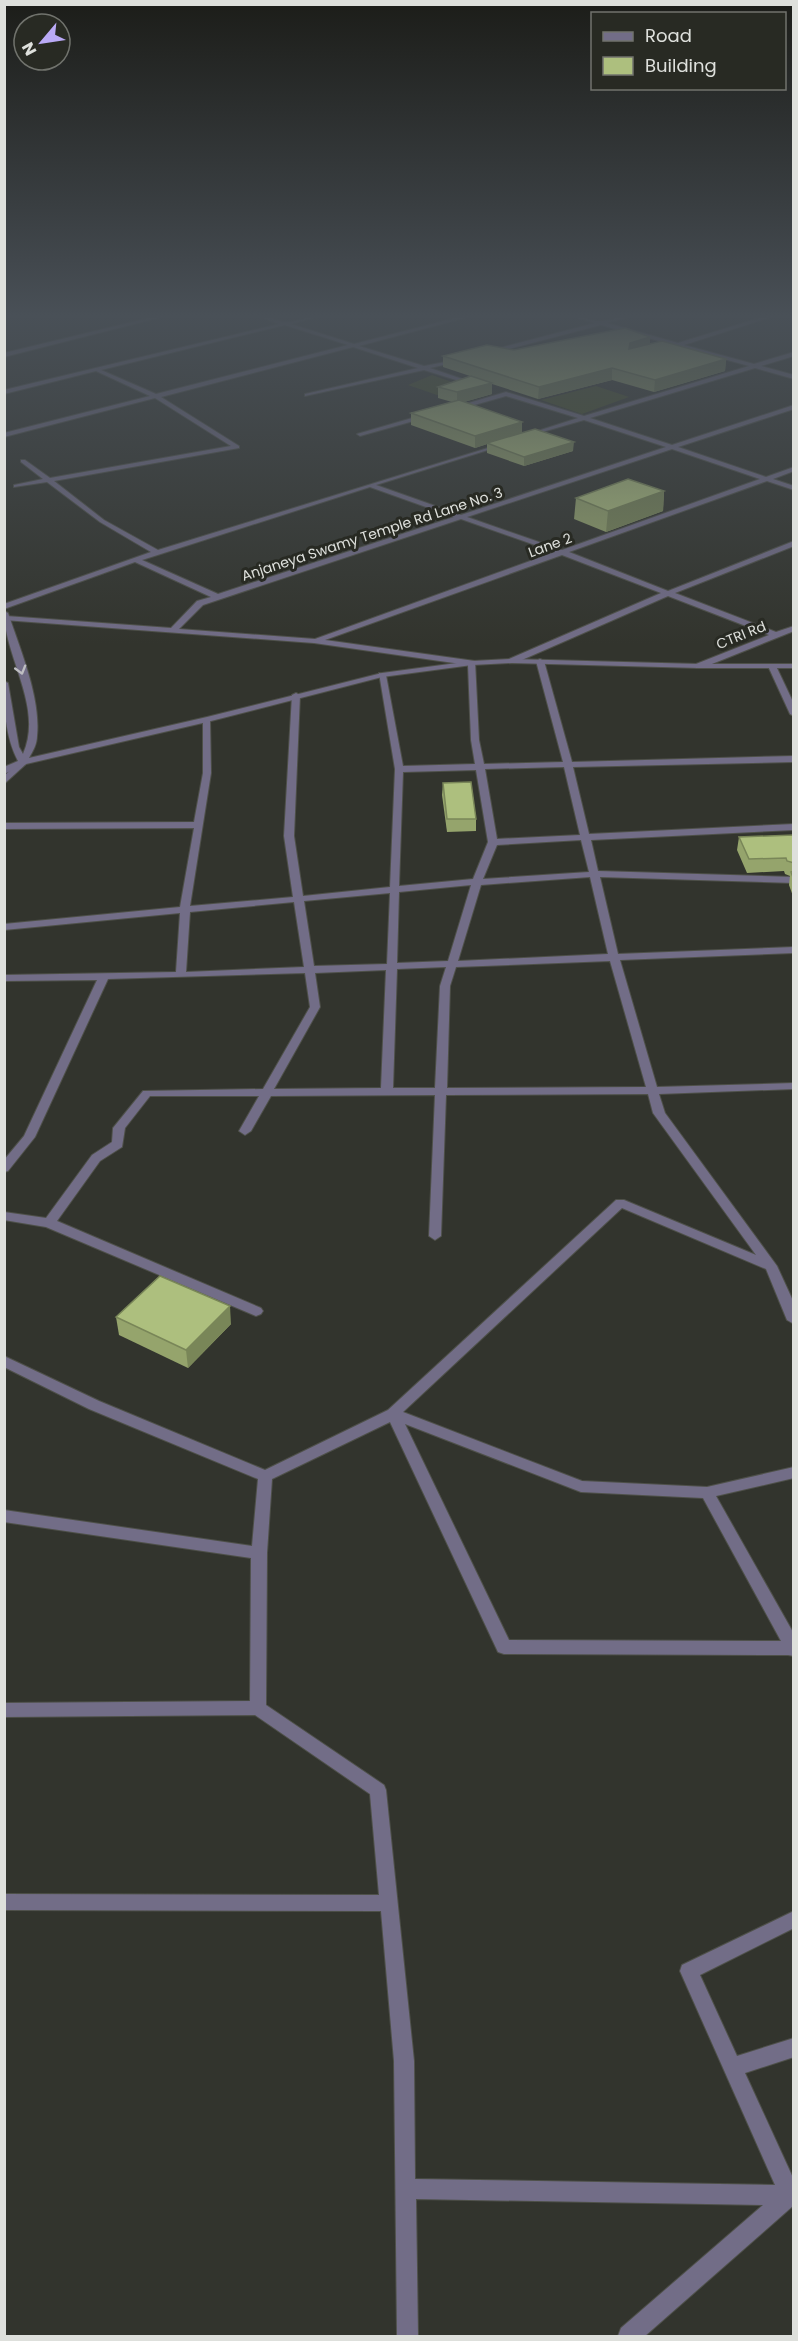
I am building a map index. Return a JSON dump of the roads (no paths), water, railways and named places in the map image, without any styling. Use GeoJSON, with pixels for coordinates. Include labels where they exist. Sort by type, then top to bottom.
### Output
{"type":"FeatureCollection","features":[{"type":"Feature","properties":{"kind":"street"},"geometry":{"type":"LineString","coordinates":[[4,435],[44,425]]}},
{"type":"Feature","properties":{"kind":"street"},"geometry":{"type":"LineString","coordinates":[[16,486],[237,447],[203,425]]}},
{"type":"Feature","properties":{"kind":"street"},"geometry":{"type":"LineString","coordinates":[[360,434],[393,425]]}},
{"type":"Feature","properties":{"kind":"street"},"geometry":{"type":"LineString","coordinates":[[517,440],[562,425]]}},
{"type":"Feature","properties":{"kind":"street"},"geometry":{"type":"LineString","coordinates":[[606,425],[794,488]]}},
{"type":"Feature","properties":{"kind":"street","name":"Anjaneya Swamy Temple Rd Lane No. 3"},"geometry":{"type":"LineString","coordinates":[[173,630],[200,603],[738,425]]}},
{"type":"Feature","properties":{"kind":"street"},"geometry":{"type":"LineString","coordinates":[[4,607],[157,552],[506,443]]}},
{"type":"Feature","properties":{"kind":"street"},"geometry":{"type":"LineString","coordinates":[[22,461],[102,521],[157,552]]}},
{"type":"Feature","properties":{"kind":"street","name":"Lane 2"},"geometry":{"type":"LineString","coordinates":[[314,641],[564,553],[794,468]]}},
{"type":"Feature","properties":{"kind":"street"},"geometry":{"type":"LineString","coordinates":[[372,486],[564,553],[776,635]]}},
{"type":"Feature","properties":{"kind":"street"},"geometry":{"type":"LineString","coordinates":[[512,661],[666,594],[794,543]]}},
{"type":"Feature","properties":{"kind":"street"},"geometry":{"type":"LineString","coordinates":[[136,560],[218,597]]}},
{"type":"Feature","properties":{"kind":"street"},"geometry":{"type":"LineString","coordinates":[[4,781],[23,762],[29,751],[33,735],[26,684],[5,616],[314,641],[472,663]]}},
{"type":"Feature","properties":{"kind":"street","name":"CTRI Rd"},"geometry":{"type":"LineString","coordinates":[[699,666],[794,628]]}},
{"type":"Feature","properties":{"kind":"street"},"geometry":{"type":"LineString","coordinates":[[540,661],[568,765],[614,957],[659,1113],[771,1266],[794,1320]]}},
{"type":"Feature","properties":{"kind":"street"},"geometry":{"type":"LineString","coordinates":[[4,771],[23,762],[382,675],[472,663],[540,661],[699,666],[794,666]]}},
{"type":"Feature","properties":{"kind":"street"},"geometry":{"type":"LineString","coordinates":[[435,1236],[445,986],[477,882],[493,842],[475,740],[472,663]]}},
{"type":"Feature","properties":{"kind":"street"},"geometry":{"type":"LineString","coordinates":[[772,666],[794,714]]}},
{"type":"Feature","properties":{"kind":"street"},"geometry":{"type":"LineString","coordinates":[[382,675],[399,769],[387,1092]]}},
{"type":"Feature","properties":{"kind":"street"},"geometry":{"type":"LineString","coordinates":[[4,683],[15,747],[23,762]]}},
{"type":"Feature","properties":{"kind":"street"},"geometry":{"type":"LineString","coordinates":[[245,1131],[315,1007],[289,836],[296,695]]}},
{"type":"Feature","properties":{"kind":"street"},"geometry":{"type":"LineString","coordinates":[[181,975],[185,909],[192,879],[207,773],[207,719]]}},
{"type":"Feature","properties":{"kind":"street"},"geometry":{"type":"LineString","coordinates":[[399,769],[794,759]]}},
{"type":"Feature","properties":{"kind":"street"},"geometry":{"type":"LineString","coordinates":[[4,825],[198,825]]}},
{"type":"Feature","properties":{"kind":"street"},"geometry":{"type":"LineString","coordinates":[[493,842],[794,827]]}},
{"type":"Feature","properties":{"kind":"street"},"geometry":{"type":"LineString","coordinates":[[4,927],[477,882],[595,874],[794,880]]}},
{"type":"Feature","properties":{"kind":"street"},"geometry":{"type":"LineString","coordinates":[[4,978],[181,975],[794,950]]}},
{"type":"Feature","properties":{"kind":"street"},"geometry":{"type":"LineString","coordinates":[[4,1168],[29,1137],[104,976]]}},
{"type":"Feature","properties":{"kind":"street"},"geometry":{"type":"LineString","coordinates":[[49,1223],[96,1158],[118,1144],[119,1128],[147,1093],[652,1090],[794,1086]]}},
{"type":"Feature","properties":{"kind":"street"},"geometry":{"type":"LineString","coordinates":[[4,1361],[94,1405],[265,1476],[393,1414],[620,1203],[771,1266]]}},
{"type":"Feature","properties":{"kind":"street"},"geometry":{"type":"LineString","coordinates":[[4,1216],[49,1223],[256,1311]]}},
{"type":"Feature","properties":{"kind":"street"},"geometry":{"type":"LineString","coordinates":[[393,1414],[581,1486],[707,1493],[794,1472]]}},
{"type":"Feature","properties":{"kind":"street"},"geometry":{"type":"LineString","coordinates":[[393,1414],[504,1647],[793,1648],[707,1493]]}},
{"type":"Feature","properties":{"kind":"street"},"geometry":{"type":"LineString","coordinates":[[258,1708],[259,1553],[265,1476]]}},
{"type":"Feature","properties":{"kind":"street"},"geometry":{"type":"LineString","coordinates":[[4,1516],[259,1553]]}},
{"type":"Feature","properties":{"kind":"street"},"geometry":{"type":"LineString","coordinates":[[4,1710],[258,1708],[378,1790],[404,2061],[407,2337]]}},
{"type":"Feature","properties":{"kind":"street"},"geometry":{"type":"LineString","coordinates":[[4,1902],[388,1903]]}},
{"type":"Feature","properties":{"kind":"street"},"geometry":{"type":"LineString","coordinates":[[790,2195],[689,1971],[794,1919]]}},
{"type":"Feature","properties":{"kind":"street"},"geometry":{"type":"LineString","coordinates":[[732,2067],[794,2047]]}},
{"type":"Feature","properties":{"kind":"street"},"geometry":{"type":"LineString","coordinates":[[405,2189],[790,2195]]}},
{"type":"Feature","properties":{"kind":"street"},"geometry":{"type":"LineString","coordinates":[[629,2337],[790,2195]]}}]}
